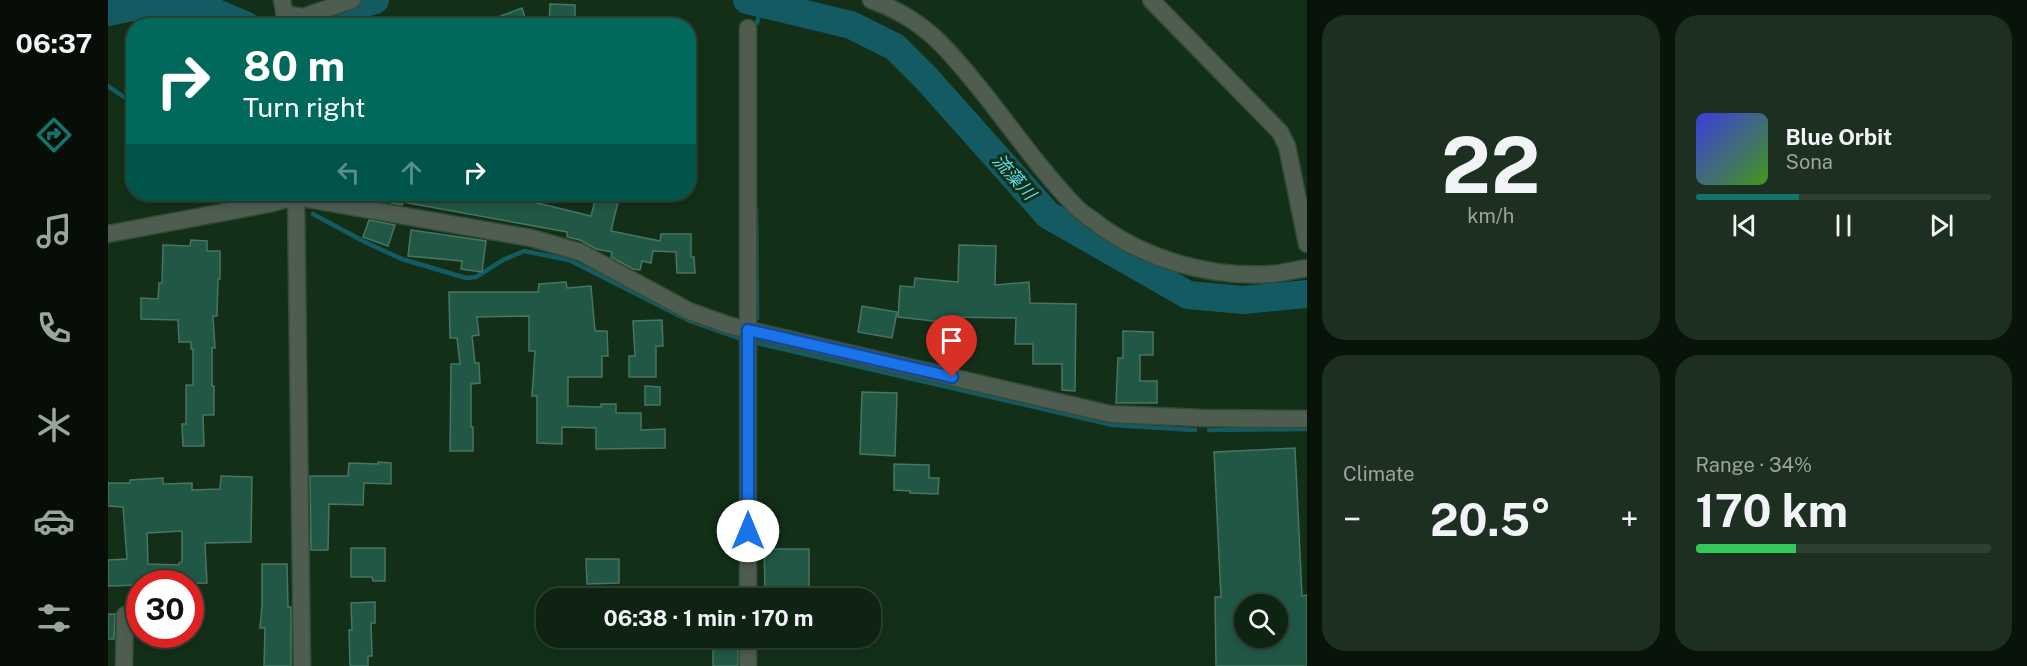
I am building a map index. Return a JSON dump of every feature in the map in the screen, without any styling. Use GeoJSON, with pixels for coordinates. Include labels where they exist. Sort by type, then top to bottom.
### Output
{"type":"FeatureCollection","features":[{"type":"Feature","properties":{"kind":"street"},"geometry":{"type":"LineString","coordinates":[[284,14],[303,17],[352,0]]}},
{"type":"Feature","properties":{"kind":"street"},"geometry":{"type":"LineString","coordinates":[[871,0],[913,19],[933,34],[1078,210],[1118,239],[1153,256],[1206,271],[1270,274],[1307,268]]}},
{"type":"Feature","properties":{"kind":"street"},"geometry":{"type":"LineString","coordinates":[[1151,0],[1280,132],[1287,146],[1307,244]]}},
{"type":"Feature","properties":{"kind":"street"},"geometry":{"type":"LineString","coordinates":[[748,28],[748,588]]}},
{"type":"Feature","properties":{"kind":"street"},"geometry":{"type":"LineString","coordinates":[[108,234],[278,201]]}},
{"type":"Feature","properties":{"kind":"street"},"geometry":{"type":"LineString","coordinates":[[297,201],[302,666]]}},
{"type":"Feature","properties":{"kind":"street"},"geometry":{"type":"LineString","coordinates":[[329,201],[540,240],[580,252],[689,311],[728,325],[748,339],[1110,414],[1307,419]]}},
{"type":"Feature","properties":{"kind":"street"},"geometry":{"type":"LineString","coordinates":[[124,666],[125,615]]}},
{"type":"Feature","properties":{"kind":"street"},"geometry":{"type":"LineString","coordinates":[[748,648],[748,666]]}},
{"type":"Feature","properties":{"kind":"building"},"geometry":{"type":"Polygon","coordinates":[[[550,4],[575,5],[575,18],[549,18],[550,4]]]}},
{"type":"Feature","properties":{"kind":"building"},"geometry":{"type":"Polygon","coordinates":[[[522,8],[525,18],[495,18],[522,8]]]}},
{"type":"Feature","properties":{"kind":"building"},"geometry":{"type":"Polygon","coordinates":[[[381,201],[529,201],[591,216],[595,201],[618,202],[611,231],[660,241],[661,234],[691,234],[691,257],[694,257],[695,273],[677,273],[676,252],[653,251],[651,263],[642,261],[640,270],[633,269],[611,257],[612,252],[596,249],[580,240],[567,237],[567,232],[403,202],[402,205],[381,201]]]}},
{"type":"Feature","properties":{"kind":"building"},"geometry":{"type":"Polygon","coordinates":[[[369,220],[395,225],[388,246],[363,237],[369,220]]]}},
{"type":"Feature","properties":{"kind":"building"},"geometry":{"type":"Polygon","coordinates":[[[411,230],[486,241],[482,272],[461,269],[462,261],[408,256],[411,230]]]}},
{"type":"Feature","properties":{"kind":"building"},"geometry":{"type":"Polygon","coordinates":[[[191,240],[207,241],[207,251],[220,251],[217,316],[213,316],[214,415],[203,415],[204,446],[183,446],[182,424],[186,424],[186,385],[193,385],[191,342],[179,342],[178,320],[141,319],[141,298],[158,299],[159,283],[162,283],[163,245],[190,246],[191,240]]]}},
{"type":"Feature","properties":{"kind":"building"},"geometry":{"type":"Polygon","coordinates":[[[959,245],[996,246],[995,285],[1029,282],[1030,303],[1076,304],[1075,391],[1062,390],[1062,364],[1033,364],[1033,344],[1015,344],[1016,318],[942,317],[942,322],[898,317],[900,286],[914,287],[915,278],[958,282],[959,245]]]}},
{"type":"Feature","properties":{"kind":"building"},"geometry":{"type":"Polygon","coordinates":[[[566,282],[567,288],[591,286],[595,331],[607,331],[608,356],[602,356],[602,377],[568,377],[568,406],[601,407],[601,404],[616,404],[616,413],[641,413],[641,430],[665,429],[665,448],[596,449],[596,428],[562,427],[562,444],[537,443],[537,396],[532,396],[535,351],[529,351],[529,316],[477,317],[479,335],[472,336],[475,363],[479,363],[480,383],[471,384],[473,451],[450,451],[451,364],[460,364],[457,338],[450,338],[449,292],[538,292],[539,284],[566,282]]]}},
{"type":"Feature","properties":{"kind":"building"},"geometry":{"type":"Polygon","coordinates":[[[862,306],[897,312],[892,338],[858,332],[862,306]]]}},
{"type":"Feature","properties":{"kind":"building"},"geometry":{"type":"Polygon","coordinates":[[[662,320],[663,346],[656,346],[656,377],[629,377],[629,356],[635,356],[633,321],[662,320]]]}},
{"type":"Feature","properties":{"kind":"building"},"geometry":{"type":"Polygon","coordinates":[[[1123,331],[1153,332],[1153,355],[1140,355],[1140,381],[1157,381],[1157,403],[1116,403],[1118,358],[1123,358],[1123,331]]]}},
{"type":"Feature","properties":{"kind":"building"},"geometry":{"type":"Polygon","coordinates":[[[645,386],[660,387],[660,405],[645,405],[645,386]]]}},
{"type":"Feature","properties":{"kind":"building"},"geometry":{"type":"Polygon","coordinates":[[[862,392],[897,393],[895,456],[860,454],[862,392]]]}},
{"type":"Feature","properties":{"kind":"building"},"geometry":{"type":"Polygon","coordinates":[[[1295,448],[1302,596],[1307,595],[1307,666],[1216,666],[1215,597],[1221,597],[1214,452],[1295,448]]]}},
{"type":"Feature","properties":{"kind":"building"},"geometry":{"type":"Polygon","coordinates":[[[378,462],[391,463],[391,484],[364,483],[363,505],[329,504],[328,550],[311,550],[310,476],[348,476],[349,463],[378,464],[378,462]]]}},
{"type":"Feature","properties":{"kind":"building"},"geometry":{"type":"Polygon","coordinates":[[[894,464],[929,465],[929,478],[939,478],[938,494],[894,490],[894,464]]]}},
{"type":"Feature","properties":{"kind":"building"},"geometry":{"type":"Polygon","coordinates":[[[221,476],[252,477],[251,542],[205,543],[207,583],[204,583],[204,570],[126,570],[126,585],[108,586],[108,560],[127,559],[123,507],[108,506],[108,483],[130,483],[130,480],[163,478],[163,484],[192,483],[192,490],[220,489],[221,476]],[[182,531],[147,533],[148,564],[179,565],[182,562],[182,531]]]}},
{"type":"Feature","properties":{"kind":"building"},"geometry":{"type":"Polygon","coordinates":[[[351,548],[385,548],[385,581],[373,581],[372,577],[351,577],[351,548]]]}},
{"type":"Feature","properties":{"kind":"building"},"geometry":{"type":"Polygon","coordinates":[[[764,549],[809,549],[809,588],[765,588],[764,549]]]}},
{"type":"Feature","properties":{"kind":"building"},"geometry":{"type":"Polygon","coordinates":[[[586,559],[619,559],[619,583],[587,584],[586,559]]]}},
{"type":"Feature","properties":{"kind":"building"},"geometry":{"type":"Polygon","coordinates":[[[262,564],[287,564],[288,607],[291,607],[291,666],[264,666],[265,628],[260,628],[262,564]]]}},
{"type":"Feature","properties":{"kind":"building"},"geometry":{"type":"Polygon","coordinates":[[[375,602],[375,623],[371,623],[372,656],[368,656],[368,666],[350,666],[351,603],[375,602]]]}},
{"type":"Feature","properties":{"kind":"building"},"geometry":{"type":"Polygon","coordinates":[[[108,614],[115,614],[114,639],[108,639],[108,614]]]}},
{"type":"Feature","properties":{"kind":"building"},"geometry":{"type":"Polygon","coordinates":[[[713,648],[738,648],[738,666],[713,666],[713,648]]]}},
{"type":"Feature","properties":{"kind":"waterway","name":"流藻川"},"geometry":{"type":"LineString","coordinates":[[323,16],[375,0]]}},
{"type":"Feature","properties":{"kind":"waterway","name":"流藻川"},"geometry":{"type":"LineString","coordinates":[[747,0],[851,25],[895,47],[926,78],[1048,215],[1188,295],[1243,300],[1307,294]]}},
{"type":"Feature","properties":{"kind":"waterway","name":"流藻川"},"geometry":{"type":"LineString","coordinates":[[108,12],[148,4],[200,6],[228,18]]}},
{"type":"Feature","properties":{"kind":"waterway"},"geometry":{"type":"LineString","coordinates":[[757,23],[759,14],[771,7]]}},
{"type":"Feature","properties":{"kind":"waterway"},"geometry":{"type":"LineString","coordinates":[[108,86],[126,98]]}},
{"type":"Feature","properties":{"kind":"waterway"},"geometry":{"type":"LineString","coordinates":[[756,210],[757,318]]}},
{"type":"Feature","properties":{"kind":"waterway"},"geometry":{"type":"LineString","coordinates":[[313,214],[402,259],[466,278],[476,277],[503,260],[524,251],[569,260],[690,321],[744,340]]}},
{"type":"Feature","properties":{"kind":"waterway"},"geometry":{"type":"LineString","coordinates":[[757,343],[1113,425],[1195,430]]}},
{"type":"Feature","properties":{"kind":"waterway"},"geometry":{"type":"LineString","coordinates":[[1209,430],[1307,429]]}},
{"type":"Feature","properties":{"kind":"route"},"geometry":{"type":"LineString","coordinates":[[748,531],[748,330],[952,377]]}}]}
